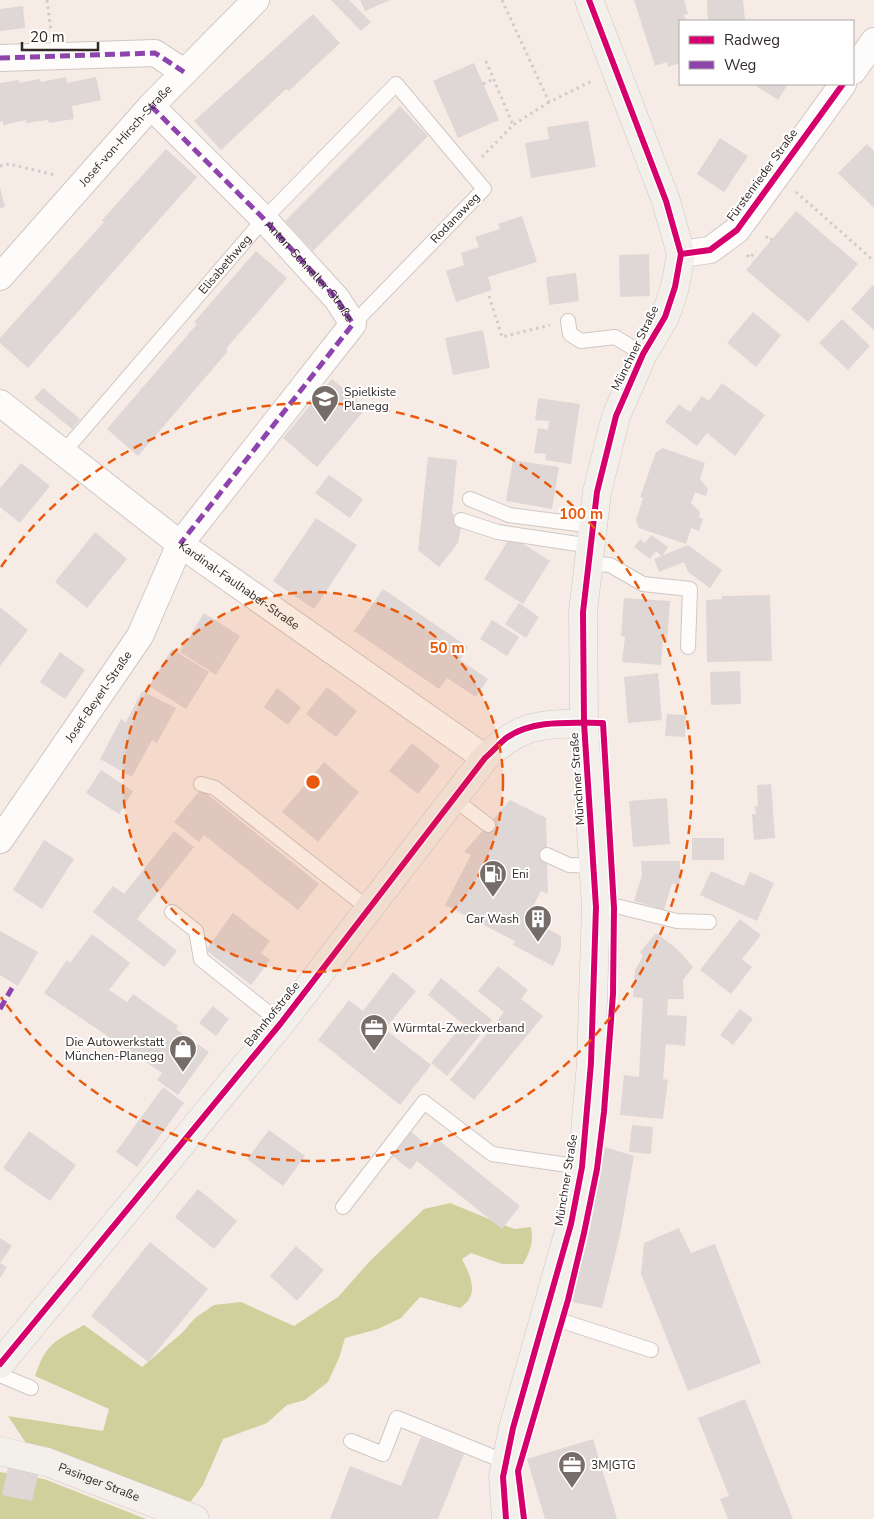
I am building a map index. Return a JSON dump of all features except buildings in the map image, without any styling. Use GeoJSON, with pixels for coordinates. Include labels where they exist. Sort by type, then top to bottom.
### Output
{"type":"FeatureCollection","features":[{"type":"Feature","properties":{"kind":"main road","name":"Münchner Straße"},"geometry":{"type":"LineString","coordinates":[[506,1519],[503,1477],[513,1428],[547,1316],[571,1224],[582,1167],[591,1062],[596,907],[584,723],[583,612],[597,492],[616,416],[643,354],[665,317],[675,287],[681,254],[666,201],[589,0]]}},
{"type":"Feature","properties":{"kind":"main road","name":"Bahnhofstraße"},"geometry":{"type":"LineString","coordinates":[[0,1364],[281,1022],[485,758],[505,739],[523,729],[550,724],[584,723]]}},
{"type":"Feature","properties":{"kind":"main road","name":"Pasinger Straße"},"geometry":{"type":"LineString","coordinates":[[0,1452],[47,1462],[195,1519]]}},
{"type":"Feature","properties":{"kind":"street","name":"Josef-von-Hirsch-Straße"},"geometry":{"type":"LineString","coordinates":[[0,277],[151,106],[256,0]]}},
{"type":"Feature","properties":{"kind":"street"},"geometry":{"type":"LineString","coordinates":[[854,70],[873,43]]}},
{"type":"Feature","properties":{"kind":"street"},"geometry":{"type":"LineString","coordinates":[[0,58],[155,53],[184,72]]}},
{"type":"Feature","properties":{"kind":"street","name":"Fürstenrieder Straße"},"geometry":{"type":"LineString","coordinates":[[681,254],[710,250],[737,230],[842,85]]}},
{"type":"Feature","properties":{"kind":"street","name":"Anton-Schneller-Straße"},"geometry":{"type":"LineString","coordinates":[[151,106],[264,218],[337,299],[353,324],[180,544]]}},
{"type":"Feature","properties":{"kind":"street","name":"Kardinal-Faulhaber-Straße"},"geometry":{"type":"LineString","coordinates":[[0,403],[62,454],[180,544],[485,758]]}},
{"type":"Feature","properties":{"kind":"street","name":"Josef-Beyerl-Straße"},"geometry":{"type":"LineString","coordinates":[[0,840],[140,636],[180,544]]}},
{"type":"Feature","properties":{"kind":"lane","name":"Rodanaweg"},"geometry":{"type":"LineString","coordinates":[[353,324],[484,189],[396,84]]}},
{"type":"Feature","properties":{"kind":"lane","name":"Elisabethweg"},"geometry":{"type":"LineString","coordinates":[[62,454],[264,218],[396,84]]}},
{"type":"Feature","properties":{"kind":"lane"},"geometry":{"type":"LineString","coordinates":[[568,321],[570,334],[581,341],[615,337],[643,354]]}},
{"type":"Feature","properties":{"kind":"lane"},"geometry":{"type":"LineString","coordinates":[[470,500],[591,545],[610,565],[644,584],[690,589],[688,647]]}},
{"type":"Feature","properties":{"kind":"lane"},"geometry":{"type":"LineString","coordinates":[[461,520],[498,532],[591,545]]}},
{"type":"Feature","properties":{"kind":"lane"},"geometry":{"type":"LineString","coordinates":[[201,784],[215,788],[369,909]]}},
{"type":"Feature","properties":{"kind":"lane"},"geometry":{"type":"LineString","coordinates":[[454,800],[488,825]]}},
{"type":"Feature","properties":{"kind":"lane"},"geometry":{"type":"LineString","coordinates":[[547,855],[569,865],[594,866]]}},
{"type":"Feature","properties":{"kind":"lane"},"geometry":{"type":"LineString","coordinates":[[596,907],[620,908],[677,921],[709,922]]}},
{"type":"Feature","properties":{"kind":"lane"},"geometry":{"type":"LineString","coordinates":[[172,912],[196,931],[201,960],[281,1022]]}},
{"type":"Feature","properties":{"kind":"lane"},"geometry":{"type":"LineString","coordinates":[[342,1207],[424,1102],[492,1154],[582,1167]]}},
{"type":"Feature","properties":{"kind":"lane"},"geometry":{"type":"LineString","coordinates":[[547,1316],[651,1350]]}},
{"type":"Feature","properties":{"kind":"lane"},"geometry":{"type":"LineString","coordinates":[[0,1375],[31,1388]]}},
{"type":"Feature","properties":{"kind":"lane"},"geometry":{"type":"LineString","coordinates":[[352,1441],[383,1454],[397,1418],[506,1462]]}},
{"type":"Feature","properties":{"kind":"path"},"geometry":{"type":"LineString","coordinates":[[502,0],[549,102]]}},
{"type":"Feature","properties":{"kind":"path"},"geometry":{"type":"LineString","coordinates":[[486,61],[513,125]]}},
{"type":"Feature","properties":{"kind":"path"},"geometry":{"type":"LineString","coordinates":[[469,171],[513,125],[549,102],[597,79]]}},
{"type":"Feature","properties":{"kind":"path"},"geometry":{"type":"LineString","coordinates":[[483,84],[493,80]]}},
{"type":"Feature","properties":{"kind":"path"},"geometry":{"type":"LineString","coordinates":[[0,166],[9,164],[60,176]]}},
{"type":"Feature","properties":{"kind":"path"},"geometry":{"type":"LineString","coordinates":[[777,175],[874,261]]}},
{"type":"Feature","properties":{"kind":"path"},"geometry":{"type":"LineString","coordinates":[[489,296],[502,337],[568,321]]}},
{"type":"Feature","properties":{"kind":"green space"},"geometry":{"type":"Polygon","coordinates":[[[450,1203],[514,1229],[531,1227],[531,1246],[523,1264],[502,1264],[471,1253],[462,1259],[471,1279],[472,1292],[466,1303],[460,1308],[420,1297],[401,1318],[378,1329],[345,1338],[339,1358],[328,1382],[305,1400],[287,1405],[267,1423],[223,1439],[203,1485],[188,1505],[28,1446],[8,1416],[103,1431],[109,1409],[35,1376],[48,1349],[58,1340],[84,1325],[142,1367],[182,1333],[195,1318],[214,1305],[241,1302],[294,1326],[338,1297],[370,1261],[424,1209],[450,1203]]]}},
{"type":"Feature","properties":{"kind":"green space"},"geometry":{"type":"Polygon","coordinates":[[[0,1472],[44,1479],[146,1519],[0,1519],[0,1472]]]}},
{"type":"Feature","properties":{"kind":"marked path"},"geometry":{"type":"LineString","coordinates":[[0,58],[155,53],[184,72]]}},
{"type":"Feature","properties":{"kind":"marked path"},"geometry":{"type":"LineString","coordinates":[[151,106],[264,219],[337,299],[353,324],[180,544]]}},
{"type":"Feature","properties":{"kind":"marked path"},"geometry":{"type":"LineString","coordinates":[[0,1009],[12,988]]}},
{"type":"Feature","properties":{"kind":"cycle path"},"geometry":{"type":"LineString","coordinates":[[506,1519],[503,1477],[513,1428],[571,1224],[582,1167],[591,1063],[596,907],[584,723],[583,612],[597,492],[616,416],[643,354],[665,317],[675,287],[681,254],[666,201],[589,0]]}},
{"type":"Feature","properties":{"kind":"cycle path"},"geometry":{"type":"LineString","coordinates":[[681,254],[710,250],[737,230],[842,85]]}},
{"type":"Feature","properties":{"kind":"cycle path"},"geometry":{"type":"LineString","coordinates":[[0,1364],[281,1023],[485,758],[505,739],[527,728],[565,723],[603,723],[614,908],[613,994],[604,1112],[597,1169],[568,1300],[518,1471],[524,1519]]}},
{"type":"Feature","properties":{"kind":"place","name":"Spielkiste Planegg"},"geometry":{"type":"Point","coordinates":[325,423]}},
{"type":"Feature","properties":{"kind":"place","name":"Eni"},"geometry":{"type":"Point","coordinates":[493,898]}},
{"type":"Feature","properties":{"kind":"place","name":"Car Wash"},"geometry":{"type":"Point","coordinates":[538,943]}},
{"type":"Feature","properties":{"kind":"place","name":"Würmtal-Zweckverband"},"geometry":{"type":"Point","coordinates":[374,1052]}},
{"type":"Feature","properties":{"kind":"place","name":"Die Autowerkstatt München-Planegg"},"geometry":{"type":"Point","coordinates":[183,1073]}},
{"type":"Feature","properties":{"kind":"place","name":"3M|GTG"},"geometry":{"type":"Point","coordinates":[572,1489]}}]}
